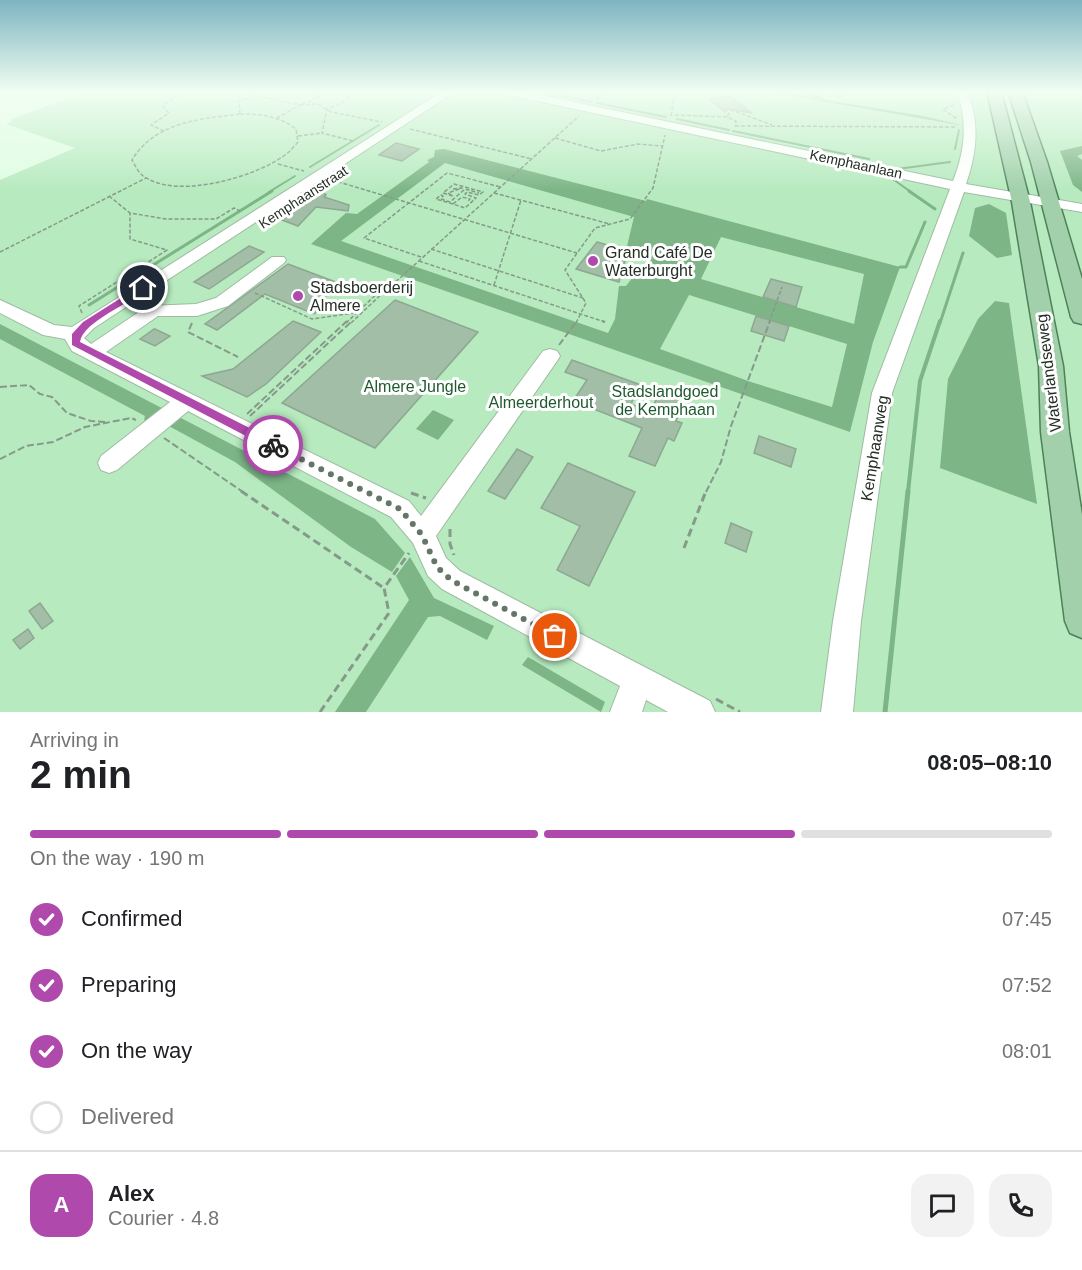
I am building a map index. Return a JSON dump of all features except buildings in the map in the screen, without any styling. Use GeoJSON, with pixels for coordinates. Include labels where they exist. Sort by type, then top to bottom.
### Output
{"type":"FeatureCollection","features":[{"type":"Feature","properties":{"kind":"main road","name":"Waterlandseweg"},"geometry":{"type":"LineString","coordinates":[[1002,124],[1020,199],[1051,366],[1055,432],[1082,621]]}},
{"type":"Feature","properties":{"kind":"main road"},"geometry":{"type":"LineString","coordinates":[[1026,124],[1052,205],[1082,317]]}},
{"type":"Feature","properties":{"kind":"street","name":"Kemphaanstraat"},"geometry":{"type":"LineString","coordinates":[[82,329],[406,124]]}},
{"type":"Feature","properties":{"kind":"street","name":"Kemphaanlaan"},"geometry":{"type":"LineString","coordinates":[[683,124],[726,137],[1052,205]]}},
{"type":"Feature","properties":{"kind":"street","name":"Kemphaanweg"},"geometry":{"type":"LineString","coordinates":[[837,712],[847,621],[882,393],[927,269],[960,187],[966,166],[971,124]]}},
{"type":"Feature","properties":{"kind":"street"},"geometry":{"type":"LineString","coordinates":[[1052,205],[1082,208]]}},
{"type":"Feature","properties":{"kind":"street"},"geometry":{"type":"LineString","coordinates":[[1052,205],[1082,213]]}},
{"type":"Feature","properties":{"kind":"street"},"geometry":{"type":"LineString","coordinates":[[92,352],[154,310],[197,310],[222,302],[278,260]]}},
{"type":"Feature","properties":{"kind":"street"},"geometry":{"type":"LineString","coordinates":[[0,306],[50,331],[82,329]]}},
{"type":"Feature","properties":{"kind":"street"},"geometry":{"type":"LineString","coordinates":[[82,329],[75,343],[92,352],[168,415],[245,419],[400,509],[415,544],[451,580],[638,680],[703,704]]}},
{"type":"Feature","properties":{"kind":"street"},"geometry":{"type":"LineString","coordinates":[[415,544],[446,505],[550,356]]}},
{"type":"Feature","properties":{"kind":"street"},"geometry":{"type":"LineString","coordinates":[[109,463],[168,415]]}},
{"type":"Feature","properties":{"kind":"street"},"geometry":{"type":"LineString","coordinates":[[626,712],[638,680]]}},
{"type":"Feature","properties":{"kind":"path"},"geometry":{"type":"LineString","coordinates":[[152,124],[164,131]]}},
{"type":"Feature","properties":{"kind":"path"},"geometry":{"type":"LineString","coordinates":[[188,124],[164,131],[145,142],[132,160],[137,172],[146,178],[162,183],[182,185],[207,184],[244,176],[276,163],[296,146],[298,136],[296,129],[288,124]]}},
{"type":"Feature","properties":{"kind":"path"},"geometry":{"type":"LineString","coordinates":[[322,133],[324,124]]}},
{"type":"Feature","properties":{"kind":"path"},"geometry":{"type":"LineString","coordinates":[[390,124],[532,159]]}},
{"type":"Feature","properties":{"kind":"path"},"geometry":{"type":"LineString","coordinates":[[245,419],[570,124]]}},
{"type":"Feature","properties":{"kind":"path"},"geometry":{"type":"LineString","coordinates":[[564,338],[579,318],[586,303],[565,270],[595,228],[630,219],[649,194],[653,188],[668,124]]}},
{"type":"Feature","properties":{"kind":"path"},"geometry":{"type":"LineString","coordinates":[[770,124],[775,126]]}},
{"type":"Feature","properties":{"kind":"path"},"geometry":{"type":"LineString","coordinates":[[726,137],[735,126],[953,126],[972,130]]}},
{"type":"Feature","properties":{"kind":"path"},"geometry":{"type":"LineString","coordinates":[[298,136],[322,133],[349,140]]}},
{"type":"Feature","properties":{"kind":"path"},"geometry":{"type":"LineString","coordinates":[[555,138],[601,151],[638,144],[662,146]]}},
{"type":"Feature","properties":{"kind":"path"},"geometry":{"type":"LineString","coordinates":[[422,258],[364,238],[447,172],[501,187]]}},
{"type":"Feature","properties":{"kind":"path"},"geometry":{"type":"LineString","coordinates":[[0,252],[146,178]]}},
{"type":"Feature","properties":{"kind":"path"},"geometry":{"type":"LineString","coordinates":[[455,188],[456,186],[462,188],[448,193],[453,196],[443,194],[454,184],[483,192],[481,193]]}},
{"type":"Feature","properties":{"kind":"path"},"geometry":{"type":"LineString","coordinates":[[470,214],[465,208],[436,199],[441,195],[443,196],[441,199],[451,200],[465,189],[481,193]]}},
{"type":"Feature","properties":{"kind":"path"},"geometry":{"type":"LineString","coordinates":[[465,208],[476,198],[465,194],[468,192],[479,195],[481,193]]}},
{"type":"Feature","properties":{"kind":"path"},"geometry":{"type":"LineString","coordinates":[[494,193],[610,224]]}},
{"type":"Feature","properties":{"kind":"path"},"geometry":{"type":"LineString","coordinates":[[380,194],[577,253]]}},
{"type":"Feature","properties":{"kind":"path"},"geometry":{"type":"LineString","coordinates":[[109,196],[130,213],[166,219],[216,219],[236,209],[244,212]]}},
{"type":"Feature","properties":{"kind":"path"},"geometry":{"type":"LineString","coordinates":[[453,204],[462,197],[470,199],[468,201]]}},
{"type":"Feature","properties":{"kind":"path"},"geometry":{"type":"LineString","coordinates":[[494,285],[521,200]]}},
{"type":"Feature","properties":{"kind":"path"},"geometry":{"type":"LineString","coordinates":[[82,329],[79,306],[167,250],[130,239],[130,213]]}},
{"type":"Feature","properties":{"kind":"path"},"geometry":{"type":"LineString","coordinates":[[431,249],[583,298]]}},
{"type":"Feature","properties":{"kind":"path"},"geometry":{"type":"LineString","coordinates":[[419,261],[605,322]]}},
{"type":"Feature","properties":{"kind":"path"},"geometry":{"type":"LineString","coordinates":[[242,287],[312,319],[357,312]]}},
{"type":"Feature","properties":{"kind":"path"},"geometry":{"type":"LineString","coordinates":[[245,419],[384,287],[389,287]]}},
{"type":"Feature","properties":{"kind":"path"},"geometry":{"type":"LineString","coordinates":[[684,548],[710,481],[721,462],[731,426],[782,287]]}},
{"type":"Feature","properties":{"kind":"path"},"geometry":{"type":"LineString","coordinates":[[197,310],[188,332],[238,357]]}},
{"type":"Feature","properties":{"kind":"path"},"geometry":{"type":"LineString","coordinates":[[0,387],[28,385],[40,394],[52,397],[67,413],[91,421],[110,422]]}},
{"type":"Feature","properties":{"kind":"path"},"geometry":{"type":"LineString","coordinates":[[0,459],[26,446],[52,442],[85,427],[131,418],[168,415],[384,588],[389,613],[320,712]]}},
{"type":"Feature","properties":{"kind":"path"},"geometry":{"type":"LineString","coordinates":[[446,505],[455,512],[449,538],[453,554],[459,561]]}},
{"type":"Feature","properties":{"kind":"path"},"geometry":{"type":"LineString","coordinates":[[384,588],[415,544]]}},
{"type":"Feature","properties":{"kind":"path"},"geometry":{"type":"LineString","coordinates":[[703,704],[740,712]]}},
{"type":"Feature","properties":{"kind":"green space","name":"Almeerderhout"},"geometry":{"type":"Polygon","coordinates":[[[7,124],[1082,124],[1082,712],[0,712],[0,180],[75,148],[7,124]]]}},
{"type":"Feature","properties":{"kind":"shaded area"},"geometry":{"type":"Polygon","coordinates":[[[1082,146],[1082,154],[1077,156],[1082,160],[1082,192],[1073,185],[1060,151],[1082,146]]]}},
{"type":"Feature","properties":{"kind":"shaded area"},"geometry":{"type":"Polygon","coordinates":[[[444,149],[646,201],[647,199],[900,267],[873,342],[850,432],[311,244],[346,213],[357,214],[429,162],[427,160],[434,157],[435,150],[444,149]],[[445,163],[341,241],[608,333],[615,319],[619,286],[626,286],[643,264],[647,264],[653,254],[627,246],[634,217],[445,163]],[[721,237],[701,279],[854,324],[864,274],[721,237]],[[689,295],[660,349],[751,382],[832,407],[847,344],[689,295]]]}},
{"type":"Feature","properties":{"kind":"shaded area"},"geometry":{"type":"Polygon","coordinates":[[[989,204],[1006,213],[1012,255],[997,258],[969,236],[975,208],[989,204]]]}},
{"type":"Feature","properties":{"kind":"shaded area"},"geometry":{"type":"Polygon","coordinates":[[[995,301],[1009,303],[1037,504],[940,468],[948,379],[978,319],[995,301]]]}},
{"type":"Feature","properties":{"kind":"shaded area"},"geometry":{"type":"Polygon","coordinates":[[[0,324],[375,519],[405,553],[392,572],[351,547],[235,462],[156,419],[151,423],[144,420],[145,416],[0,339],[0,324]]]}},
{"type":"Feature","properties":{"kind":"shaded area"},"geometry":{"type":"Polygon","coordinates":[[[433,410],[454,420],[438,440],[416,429],[433,410]]]}},
{"type":"Feature","properties":{"kind":"shaded area"},"geometry":{"type":"Polygon","coordinates":[[[410,557],[434,598],[494,626],[487,640],[440,616],[428,617],[366,712],[335,712],[409,600],[396,576],[410,557]]]}},
{"type":"Feature","properties":{"kind":"shaded area"},"geometry":{"type":"Polygon","coordinates":[[[528,657],[605,702],[601,712],[522,665],[528,657]]]}},
{"type":"Feature","properties":{"kind":"waterway"},"geometry":{"type":"LineString","coordinates":[[702,124],[729,130]]}},
{"type":"Feature","properties":{"kind":"waterway"},"geometry":{"type":"LineString","coordinates":[[310,167],[379,125]]}},
{"type":"Feature","properties":{"kind":"waterway"},"geometry":{"type":"LineString","coordinates":[[955,149],[959,130]]}},
{"type":"Feature","properties":{"kind":"waterway"},"geometry":{"type":"LineString","coordinates":[[733,131],[869,159]]}},
{"type":"Feature","properties":{"kind":"waterway"},"geometry":{"type":"LineString","coordinates":[[897,169],[950,162]]}},
{"type":"Feature","properties":{"kind":"waterway"},"geometry":{"type":"LineString","coordinates":[[269,192],[295,176]]}},
{"type":"Feature","properties":{"kind":"waterway"},"geometry":{"type":"LineString","coordinates":[[894,180],[911,192]]}},
{"type":"Feature","properties":{"kind":"waterway"},"geometry":{"type":"LineString","coordinates":[[89,305],[272,191]]}},
{"type":"Feature","properties":{"kind":"waterway"},"geometry":{"type":"LineString","coordinates":[[909,191],[935,209]]}},
{"type":"Feature","properties":{"kind":"waterway"},"geometry":{"type":"LineString","coordinates":[[900,267],[906,267],[925,222]]}},
{"type":"Feature","properties":{"kind":"waterway"},"geometry":{"type":"LineString","coordinates":[[940,323],[963,253]]}},
{"type":"Feature","properties":{"kind":"waterway"},"geometry":{"type":"LineString","coordinates":[[908,492],[920,381],[940,321]]}},
{"type":"Feature","properties":{"kind":"waterway"},"geometry":{"type":"LineString","coordinates":[[885,712],[908,491]]}},
{"type":"Feature","properties":{"kind":"way so far"},"geometry":{"type":"LineString","coordinates":[[273,445],[400,509],[422,535],[437,567],[451,580],[555,636]]}},
{"type":"Feature","properties":{"kind":"place","name":"Grand Café De Waterburght"},"geometry":{"type":"Point","coordinates":[593,261]}},
{"type":"Feature","properties":{"kind":"place","name":"Stadsboerderij Almere"},"geometry":{"type":"Point","coordinates":[298,296]}},
{"type":"Feature","properties":{"kind":"route"},"geometry":{"type":"LineString","coordinates":[[143,288],[81,328],[74,339],[75,343],[273,445]]}},
{"type":"Feature","properties":{"kind":"park label","name":"Almere Jungle"},"geometry":{"type":"Point","coordinates":[415,386]}},
{"type":"Feature","properties":{"kind":"park label","name":"Stadslandgoed de Kemphaan"},"geometry":{"type":"Point","coordinates":[665,400]}}]}
